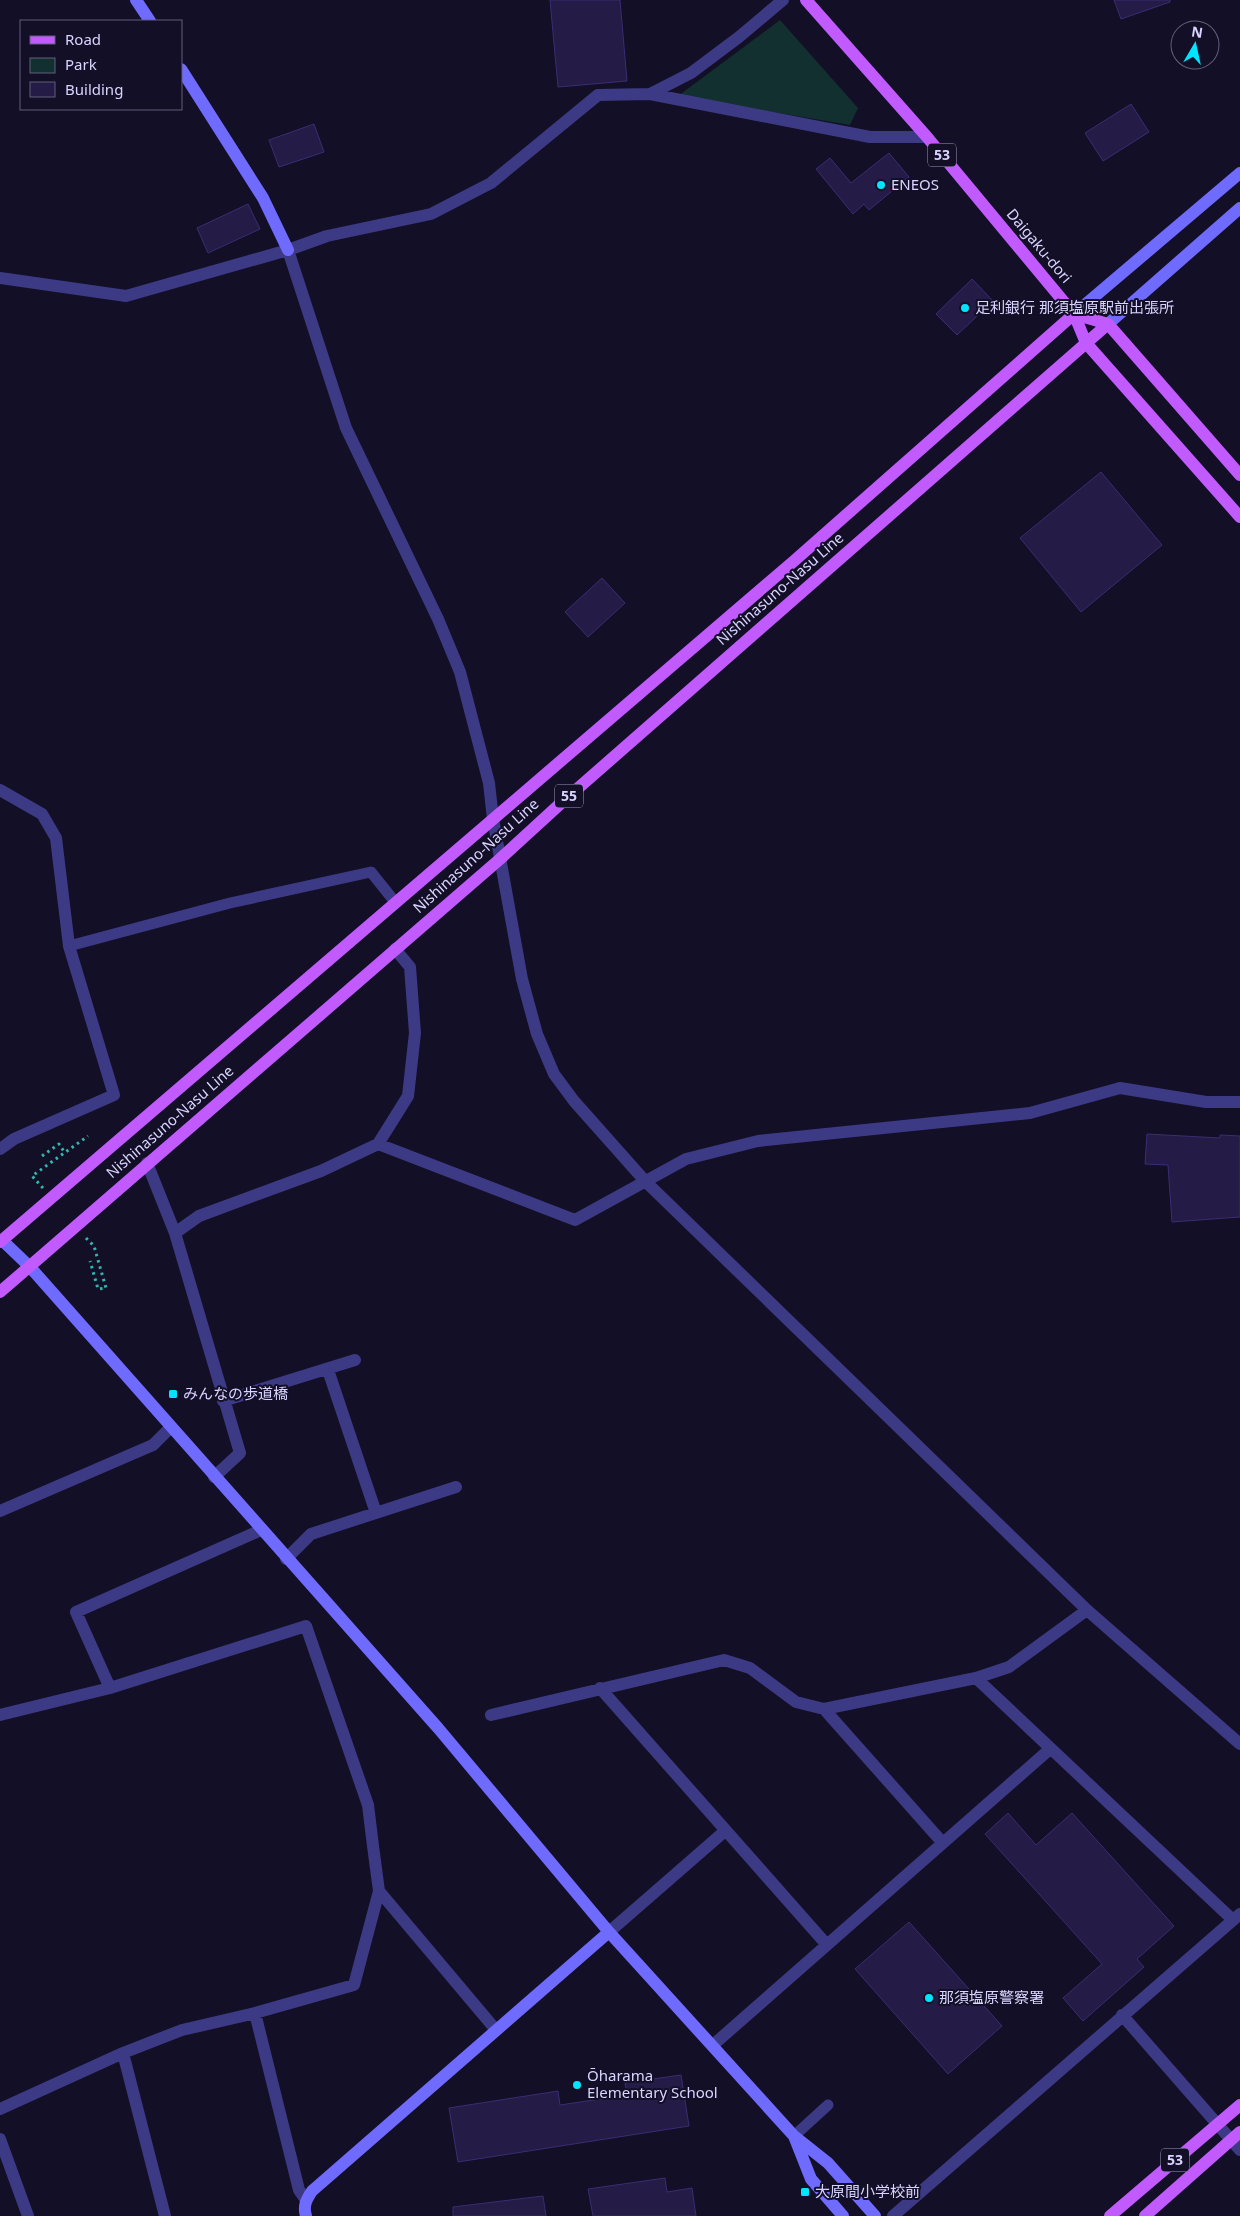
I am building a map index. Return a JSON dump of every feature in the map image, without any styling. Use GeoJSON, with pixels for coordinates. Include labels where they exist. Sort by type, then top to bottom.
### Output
{"type":"FeatureCollection","features":[{"type":"Feature","properties":{"kind":"main road","name":"Daigaku-dori"},"geometry":{"type":"LineString","coordinates":[[806,0],[927,137],[1074,314],[1086,343],[1240,517]]}},
{"type":"Feature","properties":{"kind":"main road"},"geometry":{"type":"LineString","coordinates":[[1074,314],[1108,324],[1240,475]]}},
{"type":"Feature","properties":{"kind":"main road","name":"Nishinasuno-Nasu Line"},"geometry":{"type":"LineString","coordinates":[[1,1240],[794,561],[1074,314]]}},
{"type":"Feature","properties":{"kind":"main road","name":"Nishinasuno-Nasu Line"},"geometry":{"type":"LineString","coordinates":[[0,1292],[500,859],[567,797],[1108,324]]}},
{"type":"Feature","properties":{"kind":"main road","name":"53"},"geometry":{"type":"LineString","coordinates":[[1110,2216],[1240,2105]]}},
{"type":"Feature","properties":{"kind":"main road","name":"53"},"geometry":{"type":"LineString","coordinates":[[1145,2216],[1236,2136]]}},
{"type":"Feature","properties":{"kind":"street"},"geometry":{"type":"LineString","coordinates":[[136,0],[149,20]]}},
{"type":"Feature","properties":{"kind":"street"},"geometry":{"type":"LineString","coordinates":[[650,94],[691,72],[739,37],[782,0]]}},
{"type":"Feature","properties":{"kind":"street"},"geometry":{"type":"LineString","coordinates":[[182,71],[263,198],[288,250],[346,428],[438,619],[460,672],[489,783],[493,820],[522,979],[537,1034],[554,1074],[574,1101],[645,1181],[1088,1610],[1240,1744]]}},
{"type":"Feature","properties":{"kind":"street"},"geometry":{"type":"LineString","coordinates":[[0,278],[126,296],[288,250],[327,236],[431,214],[492,183],[598,95],[650,94],[870,137],[927,137]]}},
{"type":"Feature","properties":{"kind":"street"},"geometry":{"type":"LineString","coordinates":[[1074,314],[1240,173]]}},
{"type":"Feature","properties":{"kind":"street"},"geometry":{"type":"LineString","coordinates":[[1108,324],[1240,208]]}},
{"type":"Feature","properties":{"kind":"street"},"geometry":{"type":"LineString","coordinates":[[0,790],[42,814],[56,838],[69,946],[114,1095],[14,1139],[0,1150]]}},
{"type":"Feature","properties":{"kind":"street"},"geometry":{"type":"LineString","coordinates":[[176,1233],[199,1216],[321,1171],[378,1144],[408,1096],[415,1033],[410,967],[395,949]]}},
{"type":"Feature","properties":{"kind":"street"},"geometry":{"type":"LineString","coordinates":[[378,1144],[575,1220],[686,1159],[758,1141],[1030,1113],[1120,1088],[1206,1102],[1240,1102]]}},
{"type":"Feature","properties":{"kind":"street"},"geometry":{"type":"LineString","coordinates":[[147,1164],[176,1233],[223,1401],[240,1453],[214,1477]]}},
{"type":"Feature","properties":{"kind":"street"},"geometry":{"type":"LineString","coordinates":[[1,1240],[30,1268],[286,1559],[438,1728],[609,1932],[794,2136],[828,2163],[876,2216]]}},
{"type":"Feature","properties":{"kind":"street"},"geometry":{"type":"LineString","coordinates":[[223,1401],[328,1370],[355,1360]]}},
{"type":"Feature","properties":{"kind":"street"},"geometry":{"type":"LineString","coordinates":[[328,1370],[376,1514]]}},
{"type":"Feature","properties":{"kind":"street"},"geometry":{"type":"LineString","coordinates":[[0,1511],[153,1445],[170,1427]]}},
{"type":"Feature","properties":{"kind":"street"},"geometry":{"type":"LineString","coordinates":[[286,1559],[311,1534],[456,1487]]}},
{"type":"Feature","properties":{"kind":"street"},"geometry":{"type":"LineString","coordinates":[[110,1688],[76,1612],[261,1530]]}},
{"type":"Feature","properties":{"kind":"street"},"geometry":{"type":"LineString","coordinates":[[491,1715],[724,1660],[750,1668],[796,1702],[824,1708],[976,1678],[1009,1667],[1088,1610]]}},
{"type":"Feature","properties":{"kind":"street"},"geometry":{"type":"LineString","coordinates":[[0,1715],[110,1688],[306,1626],[368,1805],[379,1890],[354,1985],[255,2013],[182,2030],[123,2053],[0,2109]]}},
{"type":"Feature","properties":{"kind":"street"},"geometry":{"type":"LineString","coordinates":[[892,2216],[1236,1917],[1050,1749],[976,1678]]}},
{"type":"Feature","properties":{"kind":"street"},"geometry":{"type":"LineString","coordinates":[[600,1688],[827,1945]]}},
{"type":"Feature","properties":{"kind":"street"},"geometry":{"type":"LineString","coordinates":[[824,1708],[942,1842]]}},
{"type":"Feature","properties":{"kind":"street"},"geometry":{"type":"LineString","coordinates":[[713,2045],[1050,1749]]}},
{"type":"Feature","properties":{"kind":"street"},"geometry":{"type":"LineString","coordinates":[[306,2216],[304,2209],[306,2200],[312,2191],[725,1831]]}},
{"type":"Feature","properties":{"kind":"street"},"geometry":{"type":"LineString","coordinates":[[379,1890],[496,2030]]}},
{"type":"Feature","properties":{"kind":"street"},"geometry":{"type":"LineString","coordinates":[[255,2013],[299,2190],[306,2200]]}},
{"type":"Feature","properties":{"kind":"street"},"geometry":{"type":"LineString","coordinates":[[1122,2015],[1217,2125],[1236,2136],[1240,2150]]}},
{"type":"Feature","properties":{"kind":"street"},"geometry":{"type":"LineString","coordinates":[[123,2053],[165,2216]]}},
{"type":"Feature","properties":{"kind":"street"},"geometry":{"type":"LineString","coordinates":[[794,2136],[811,2179],[843,2216]]}},
{"type":"Feature","properties":{"kind":"street"},"geometry":{"type":"LineString","coordinates":[[0,2139],[28,2216]]}},
{"type":"Feature","properties":{"kind":"lane"},"geometry":{"type":"LineString","coordinates":[[69,946],[230,903],[371,872],[395,902]]}},
{"type":"Feature","properties":{"kind":"lane"},"geometry":{"type":"LineString","coordinates":[[794,2136],[828,2105]]}},
{"type":"Feature","properties":{"kind":"path"},"geometry":{"type":"LineString","coordinates":[[45,1190],[32,1176],[88,1136]]}},
{"type":"Feature","properties":{"kind":"path"},"geometry":{"type":"LineString","coordinates":[[42,1156],[58,1144],[65,1153]]}},
{"type":"Feature","properties":{"kind":"path"},"geometry":{"type":"LineString","coordinates":[[82,1232],[94,1246],[106,1288],[98,1289],[90,1261]]}},
{"type":"Feature","properties":{"kind":"green space"},"geometry":{"type":"Polygon","coordinates":[[[780,20],[858,108],[850,125],[678,96],[780,20]]]}},
{"type":"Feature","properties":{"kind":"building"},"geometry":{"type":"Polygon","coordinates":[[[550,0],[620,0],[627,81],[558,87],[550,0]]]}},
{"type":"Feature","properties":{"kind":"building"},"geometry":{"type":"Polygon","coordinates":[[[1114,0],[1170,0],[1170,2],[1121,19],[1114,0]]]}},
{"type":"Feature","properties":{"kind":"building"},"geometry":{"type":"Polygon","coordinates":[[[1131,104],[1149,132],[1103,161],[1085,133],[1131,104]]]}},
{"type":"Feature","properties":{"kind":"building"},"geometry":{"type":"Polygon","coordinates":[[[314,124],[324,152],[279,167],[269,140],[314,124]]]}},
{"type":"Feature","properties":{"kind":"building"},"geometry":{"type":"Polygon","coordinates":[[[889,153],[909,177],[869,210],[864,204],[853,214],[816,169],[830,158],[851,183],[889,153]]]}},
{"type":"Feature","properties":{"kind":"building"},"geometry":{"type":"Polygon","coordinates":[[[248,204],[260,229],[208,253],[197,228],[248,204]]]}},
{"type":"Feature","properties":{"kind":"building","name":"足利銀行 那須塩原駅前出張所"},"geometry":{"type":"Polygon","coordinates":[[[972,279],[993,301],[957,335],[936,314],[972,279]]]}},
{"type":"Feature","properties":{"kind":"building"},"geometry":{"type":"Polygon","coordinates":[[[1101,472],[1162,545],[1081,612],[1020,538],[1101,472]]]}},
{"type":"Feature","properties":{"kind":"building"},"geometry":{"type":"Polygon","coordinates":[[[602,578],[625,603],[588,637],[565,612],[602,578]]]}},
{"type":"Feature","properties":{"kind":"building"},"geometry":{"type":"Polygon","coordinates":[[[1147,1134],[1220,1138],[1220,1135],[1240,1136],[1240,1217],[1172,1222],[1168,1165],[1145,1164],[1147,1134]]]}},
{"type":"Feature","properties":{"kind":"building"},"geometry":{"type":"Polygon","coordinates":[[[1008,1813],[1036,1845],[1072,1813],[1174,1926],[1137,1959],[1144,1967],[1083,2021],[1063,1998],[1102,1964],[985,1834],[1008,1813]]]}},
{"type":"Feature","properties":{"kind":"building","name":"那須塩原警察署"},"geometry":{"type":"Polygon","coordinates":[[[909,1922],[1002,2026],[948,2074],[855,1969],[909,1922]]]}},
{"type":"Feature","properties":{"kind":"building"},"geometry":{"type":"Polygon","coordinates":[[[681,2075],[689,2126],[458,2162],[449,2108],[558,2091],[560,2105],[627,2095],[625,2083],[681,2075]]]}},
{"type":"Feature","properties":{"kind":"building"},"geometry":{"type":"Polygon","coordinates":[[[665,2178],[667,2192],[692,2188],[696,2216],[593,2216],[588,2189],[665,2178]]]}},
{"type":"Feature","properties":{"kind":"building"},"geometry":{"type":"Polygon","coordinates":[[[543,2196],[546,2216],[453,2216],[453,2207],[543,2196]]]}},
{"type":"Feature","properties":{"kind":"place","name":"ENEOS"},"geometry":{"type":"Point","coordinates":[881,185]}},
{"type":"Feature","properties":{"kind":"place","name":"足利銀行 那須塩原駅前出張所"},"geometry":{"type":"Point","coordinates":[965,308]}},
{"type":"Feature","properties":{"kind":"place","name":"みんなの歩道橋"},"geometry":{"type":"Point","coordinates":[173,1394]}},
{"type":"Feature","properties":{"kind":"place","name":"那須塩原警察署"},"geometry":{"type":"Point","coordinates":[929,1998]}},
{"type":"Feature","properties":{"kind":"place","name":"Ōharama Elementary School"},"geometry":{"type":"Point","coordinates":[577,2085]}},
{"type":"Feature","properties":{"kind":"place","name":"大原間小学校前"},"geometry":{"type":"Point","coordinates":[805,2192]}}]}
